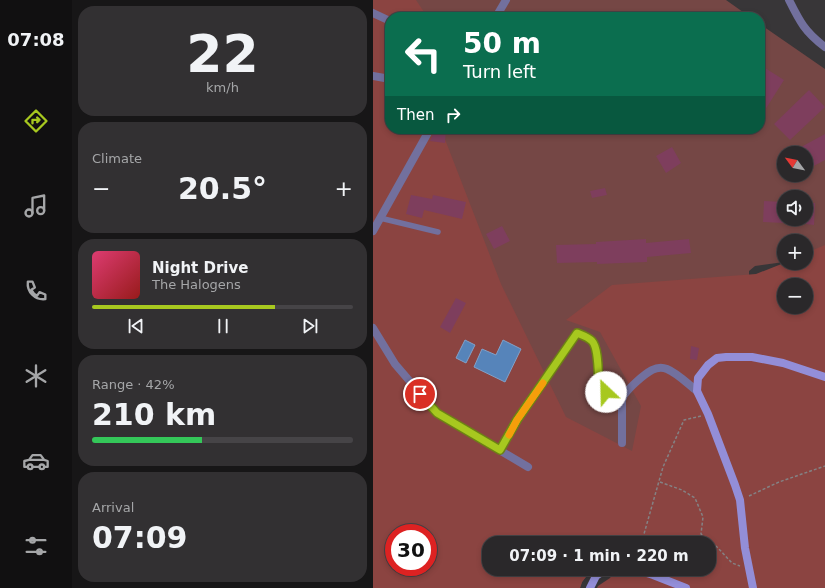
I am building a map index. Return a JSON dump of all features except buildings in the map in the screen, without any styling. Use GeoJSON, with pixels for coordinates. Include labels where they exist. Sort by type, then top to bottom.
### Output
{"type":"FeatureCollection","features":[{"type":"Feature","properties":{"kind":"street"},"geometry":{"type":"LineString","coordinates":[[500,12],[506,0]]}},
{"type":"Feature","properties":{"kind":"street"},"geometry":{"type":"LineString","coordinates":[[789,0],[804,28],[825,47]]}},
{"type":"Feature","properties":{"kind":"street"},"geometry":{"type":"LineString","coordinates":[[373,14],[385,19]]}},
{"type":"Feature","properties":{"kind":"street"},"geometry":{"type":"LineString","coordinates":[[373,76],[385,78]]}},
{"type":"Feature","properties":{"kind":"street"},"geometry":{"type":"LineString","coordinates":[[373,231],[427,134]]}},
{"type":"Feature","properties":{"kind":"street"},"geometry":{"type":"LineString","coordinates":[[373,328],[395,364],[437,413],[528,467]]}},
{"type":"Feature","properties":{"kind":"street"},"geometry":{"type":"LineString","coordinates":[[500,450],[517,420],[577,333],[592,341],[595,345],[599,386],[601,389],[606,392],[624,395]]}},
{"type":"Feature","properties":{"kind":"street"},"geometry":{"type":"LineString","coordinates":[[697,390],[698,378],[708,365],[717,358],[725,357],[752,357],[783,363],[825,377]]}},
{"type":"Feature","properties":{"kind":"street"},"geometry":{"type":"LineString","coordinates":[[622,443],[622,400],[624,395],[653,369],[665,368],[672,371],[697,390],[708,414],[740,500],[745,548],[753,588]]}},
{"type":"Feature","properties":{"kind":"street"},"geometry":{"type":"LineString","coordinates":[[590,588],[596,576]]}},
{"type":"Feature","properties":{"kind":"street"},"geometry":{"type":"LineString","coordinates":[[658,576],[686,588]]}},
{"type":"Feature","properties":{"kind":"lane"},"geometry":{"type":"LineString","coordinates":[[380,218],[438,232]]}},
{"type":"Feature","properties":{"kind":"path"},"geometry":{"type":"LineString","coordinates":[[643,536],[663,467],[684,420],[708,414]]}},
{"type":"Feature","properties":{"kind":"path"},"geometry":{"type":"LineString","coordinates":[[740,500],[779,482],[825,466]]}},
{"type":"Feature","properties":{"kind":"path"},"geometry":{"type":"LineString","coordinates":[[659,482],[682,490],[695,498],[703,518],[701,534],[717,547],[732,563],[750,570]]}},
{"type":"Feature","properties":{"kind":"shaded area"},"geometry":{"type":"Polygon","coordinates":[[[373,0],[726,0],[743,12],[385,12],[385,134],[765,134],[765,27],[825,69],[825,255],[813,257],[813,234],[777,234],[777,263],[755,266],[749,271],[749,285],[632,536],[482,536],[482,576],[587,576],[580,588],[373,588],[373,0]]]}},
{"type":"Feature","properties":{"kind":"shaded area"},"geometry":{"type":"Polygon","coordinates":[[[373,0],[416,0],[424,12],[385,12],[385,134],[443,134],[501,284],[566,417],[632,451],[641,406],[600,332],[566,320],[612,285],[756,274],[777,266],[777,270],[813,270],[813,250],[825,245],[825,588],[597,588],[611,576],[716,576],[716,536],[482,536],[482,576],[587,576],[580,588],[373,588],[373,0]]]}},
{"type":"Feature","properties":{"kind":"water"},"geometry":{"type":"Polygon","coordinates":[[[465,340],[475,345],[466,363],[456,358],[465,340]]]}},
{"type":"Feature","properties":{"kind":"water"},"geometry":{"type":"Polygon","coordinates":[[[503,340],[521,349],[505,382],[474,367],[482,349],[496,355],[503,340]]]}},
{"type":"Feature","properties":{"kind":"slow traffic"},"geometry":{"type":"LineString","coordinates":[[509,435],[517,420],[543,383]]}},
{"type":"Feature","properties":{"kind":"route"},"geometry":{"type":"LineString","coordinates":[[420,394],[437,413],[500,450],[517,420],[577,333],[587,337],[595,345],[599,386],[606,392]]}}]}
